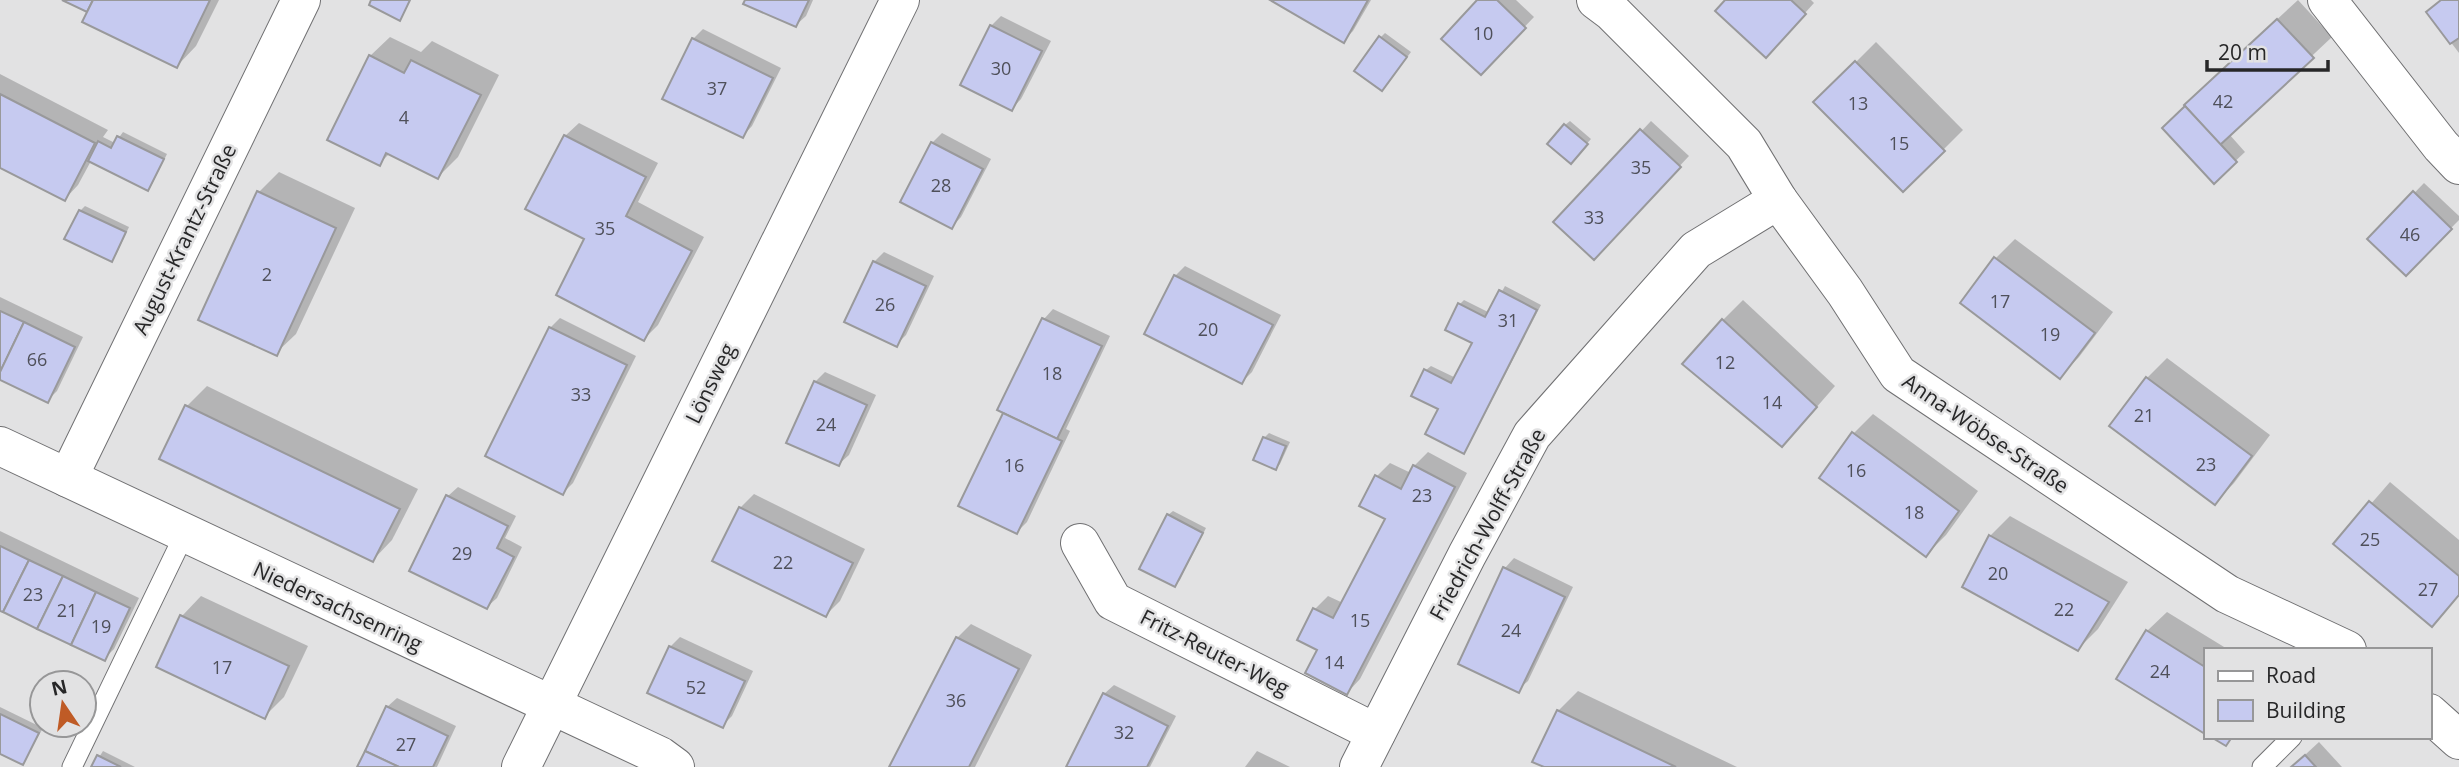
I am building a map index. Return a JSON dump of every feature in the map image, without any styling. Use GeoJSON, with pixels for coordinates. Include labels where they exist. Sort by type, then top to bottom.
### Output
{"type":"FeatureCollection","features":[{"type":"Feature","properties":{"kind":"street","name":"August-Krantz-Straße"},"geometry":{"type":"LineString","coordinates":[[68,478],[301,0]]}},
{"type":"Feature","properties":{"kind":"street","name":"Lönsweg"},"geometry":{"type":"LineString","coordinates":[[521,767],[900,0]]}},
{"type":"Feature","properties":{"kind":"street","name":"Anna-Wöbse-Straße"},"geometry":{"type":"LineString","coordinates":[[1596,0],[1612,12],[1744,144],[1778,200],[1845,292],[1898,374],[2227,594],[2343,648]]}},
{"type":"Feature","properties":{"kind":"street"},"geometry":{"type":"LineString","coordinates":[[2327,0],[2441,146],[2459,165]]}},
{"type":"Feature","properties":{"kind":"street","name":"Friedrich-Wolff-Straße"},"geometry":{"type":"LineString","coordinates":[[1373,755],[1467,555],[1532,435],[1696,250],[1778,200]]}},
{"type":"Feature","properties":{"kind":"street","name":"Niedersachsenring"},"geometry":{"type":"LineString","coordinates":[[0,446],[660,756],[675,767]]}},
{"type":"Feature","properties":{"kind":"street","name":"Fritz-Reuter-Weg"},"geometry":{"type":"LineString","coordinates":[[1080,542],[1113,601],[1373,755]]}},
{"type":"Feature","properties":{"kind":"street"},"geometry":{"type":"LineString","coordinates":[[2431,715],[2459,740]]}},
{"type":"Feature","properties":{"kind":"lane"},"geometry":{"type":"LineString","coordinates":[[72,767],[185,533]]}},
{"type":"Feature","properties":{"kind":"lane"},"geometry":{"type":"LineString","coordinates":[[2262,767],[2290,739]]}},
{"type":"Feature","properties":{"kind":"building"},"geometry":{"type":"Polygon","coordinates":[[[62,0],[93,0],[87,12],[62,0]]]}},
{"type":"Feature","properties":{"kind":"building"},"geometry":{"type":"Polygon","coordinates":[[[93,0],[210,0],[177,68],[82,22],[93,0]]]}},
{"type":"Feature","properties":{"kind":"building"},"geometry":{"type":"Polygon","coordinates":[[[371,0],[410,0],[400,21],[369,5],[371,0]]]}},
{"type":"Feature","properties":{"kind":"building"},"geometry":{"type":"Polygon","coordinates":[[[745,0],[809,0],[796,27],[743,4],[745,0]]]}},
{"type":"Feature","properties":{"kind":"building"},"geometry":{"type":"Polygon","coordinates":[[[1270,0],[1368,0],[1344,43],[1270,0]]]}},
{"type":"Feature","properties":{"kind":"building"},"geometry":{"type":"Polygon","coordinates":[[[1477,0],[1497,0],[1526,28],[1481,75],[1441,39],[1477,0]]]}},
{"type":"Feature","properties":{"kind":"building"},"geometry":{"type":"Polygon","coordinates":[[[1725,0],[1791,0],[1806,14],[1766,58],[1715,11],[1725,0]]]}},
{"type":"Feature","properties":{"kind":"building"},"geometry":{"type":"Polygon","coordinates":[[[2441,0],[2459,0],[2459,38],[2450,44],[2426,12],[2441,0]]]}},
{"type":"Feature","properties":{"kind":"building"},"geometry":{"type":"Polygon","coordinates":[[[2277,19],[2314,58],[2220,145],[2184,105],[2277,19]]]}},
{"type":"Feature","properties":{"kind":"building"},"geometry":{"type":"Polygon","coordinates":[[[990,25],[1042,51],[1012,111],[960,85],[990,25]]]}},
{"type":"Feature","properties":{"kind":"building"},"geometry":{"type":"Polygon","coordinates":[[[1379,36],[1407,57],[1382,91],[1354,71],[1379,36]]]}},
{"type":"Feature","properties":{"kind":"building"},"geometry":{"type":"Polygon","coordinates":[[[692,38],[773,78],[743,138],[662,99],[692,38]]]}},
{"type":"Feature","properties":{"kind":"building"},"geometry":{"type":"Polygon","coordinates":[[[369,55],[404,73],[411,60],[481,95],[438,179],[386,153],[380,166],[327,140],[369,55]]]}},
{"type":"Feature","properties":{"kind":"building"},"geometry":{"type":"Polygon","coordinates":[[[1855,61],[1945,151],[1903,192],[1813,102],[1855,61]]]}},
{"type":"Feature","properties":{"kind":"building"},"geometry":{"type":"Polygon","coordinates":[[[0,94],[95,143],[65,201],[0,168],[0,94]]]}},
{"type":"Feature","properties":{"kind":"building"},"geometry":{"type":"Polygon","coordinates":[[[2185,106],[2237,162],[2214,184],[2162,128],[2185,106]]]}},
{"type":"Feature","properties":{"kind":"building"},"geometry":{"type":"Polygon","coordinates":[[[1564,124],[1588,144],[1571,164],[1547,144],[1564,124]]]}},
{"type":"Feature","properties":{"kind":"building"},"geometry":{"type":"Polygon","coordinates":[[[1640,129],[1681,167],[1594,260],[1553,222],[1640,129]]]}},
{"type":"Feature","properties":{"kind":"building"},"geometry":{"type":"Polygon","coordinates":[[[564,135],[646,177],[626,216],[692,251],[644,341],[556,295],[584,239],[525,209],[564,135]]]}},
{"type":"Feature","properties":{"kind":"building"},"geometry":{"type":"Polygon","coordinates":[[[117,136],[164,159],[148,191],[88,161],[98,141],[111,148],[117,136]]]}},
{"type":"Feature","properties":{"kind":"building"},"geometry":{"type":"Polygon","coordinates":[[[931,142],[983,169],[952,229],[900,202],[931,142]]]}},
{"type":"Feature","properties":{"kind":"building"},"geometry":{"type":"Polygon","coordinates":[[[257,191],[336,228],[277,356],[198,320],[257,191]]]}},
{"type":"Feature","properties":{"kind":"building"},"geometry":{"type":"Polygon","coordinates":[[[2413,191],[2452,229],[2406,276],[2367,239],[2413,191]]]}},
{"type":"Feature","properties":{"kind":"building"},"geometry":{"type":"Polygon","coordinates":[[[79,210],[126,232],[112,262],[64,239],[79,210]]]}},
{"type":"Feature","properties":{"kind":"building"},"geometry":{"type":"Polygon","coordinates":[[[1994,257],[2095,333],[2060,379],[1960,303],[1994,257]]]}},
{"type":"Feature","properties":{"kind":"building"},"geometry":{"type":"Polygon","coordinates":[[[873,261],[926,286],[897,347],[844,322],[873,261]]]}},
{"type":"Feature","properties":{"kind":"building"},"geometry":{"type":"Polygon","coordinates":[[[1174,275],[1273,325],[1242,384],[1144,334],[1174,275]]]}},
{"type":"Feature","properties":{"kind":"building"},"geometry":{"type":"Polygon","coordinates":[[[1499,290],[1537,310],[1464,454],[1425,434],[1438,409],[1411,396],[1424,369],[1451,383],[1472,343],[1445,330],[1458,303],[1485,317],[1499,290]]]}},
{"type":"Feature","properties":{"kind":"building"},"geometry":{"type":"Polygon","coordinates":[[[0,311],[24,322],[0,372],[0,311]]]}},
{"type":"Feature","properties":{"kind":"building"},"geometry":{"type":"Polygon","coordinates":[[[1042,318],[1102,346],[1057,439],[997,410],[1042,318]]]}},
{"type":"Feature","properties":{"kind":"building"},"geometry":{"type":"Polygon","coordinates":[[[1722,319],[1817,407],[1782,447],[1682,364],[1722,319]]]}},
{"type":"Feature","properties":{"kind":"building"},"geometry":{"type":"Polygon","coordinates":[[[24,322],[75,347],[48,403],[0,380],[0,372],[24,322]]]}},
{"type":"Feature","properties":{"kind":"building"},"geometry":{"type":"Polygon","coordinates":[[[549,327],[627,365],[563,495],[485,456],[549,327]]]}},
{"type":"Feature","properties":{"kind":"building"},"geometry":{"type":"Polygon","coordinates":[[[2146,377],[2252,456],[2215,505],[2109,426],[2146,377]]]}},
{"type":"Feature","properties":{"kind":"building"},"geometry":{"type":"Polygon","coordinates":[[[814,381],[867,405],[839,466],[786,443],[814,381]]]}},
{"type":"Feature","properties":{"kind":"building"},"geometry":{"type":"Polygon","coordinates":[[[185,405],[400,509],[373,562],[159,459],[185,405]]]}},
{"type":"Feature","properties":{"kind":"building"},"geometry":{"type":"Polygon","coordinates":[[[1003,413],[1062,441],[1017,534],[958,506],[1003,413]]]}},
{"type":"Feature","properties":{"kind":"building"},"geometry":{"type":"Polygon","coordinates":[[[1852,432],[1959,511],[1926,557],[1819,478],[1852,432]]]}},
{"type":"Feature","properties":{"kind":"building"},"geometry":{"type":"Polygon","coordinates":[[[1263,437],[1286,446],[1276,470],[1253,460],[1263,437]]]}},
{"type":"Feature","properties":{"kind":"building"},"geometry":{"type":"Polygon","coordinates":[[[1413,465],[1455,487],[1347,695],[1305,673],[1317,650],[1297,640],[1313,608],[1333,618],[1385,519],[1359,506],[1375,475],[1401,489],[1413,465]]]}},
{"type":"Feature","properties":{"kind":"building"},"geometry":{"type":"Polygon","coordinates":[[[446,495],[508,526],[497,548],[514,557],[487,609],[409,571],[446,495]]]}},
{"type":"Feature","properties":{"kind":"building"},"geometry":{"type":"Polygon","coordinates":[[[2369,501],[2459,576],[2459,595],[2432,627],[2333,544],[2369,501]]]}},
{"type":"Feature","properties":{"kind":"building"},"geometry":{"type":"Polygon","coordinates":[[[739,507],[853,563],[826,617],[712,561],[739,507]]]}},
{"type":"Feature","properties":{"kind":"building"},"geometry":{"type":"Polygon","coordinates":[[[1167,514],[1203,533],[1175,587],[1139,569],[1167,514]]]}},
{"type":"Feature","properties":{"kind":"building"},"geometry":{"type":"Polygon","coordinates":[[[1989,535],[2109,602],[2078,651],[1962,587],[1989,535]]]}},
{"type":"Feature","properties":{"kind":"building"},"geometry":{"type":"Polygon","coordinates":[[[0,546],[29,560],[3,612],[0,611],[0,546]]]}},
{"type":"Feature","properties":{"kind":"building"},"geometry":{"type":"Polygon","coordinates":[[[29,560],[63,576],[37,629],[3,612],[29,560]]]}},
{"type":"Feature","properties":{"kind":"building"},"geometry":{"type":"Polygon","coordinates":[[[1503,567],[1565,597],[1519,693],[1458,664],[1503,567]]]}},
{"type":"Feature","properties":{"kind":"building"},"geometry":{"type":"Polygon","coordinates":[[[63,576],[96,592],[71,645],[37,629],[63,576]]]}},
{"type":"Feature","properties":{"kind":"building"},"geometry":{"type":"Polygon","coordinates":[[[96,592],[130,608],[105,661],[71,645],[96,592]]]}},
{"type":"Feature","properties":{"kind":"building"},"geometry":{"type":"Polygon","coordinates":[[[180,615],[289,666],[265,719],[156,667],[180,615]]]}},
{"type":"Feature","properties":{"kind":"building"},"geometry":{"type":"Polygon","coordinates":[[[2146,630],[2204,666],[2204,733],[2116,679],[2146,630]]]}},
{"type":"Feature","properties":{"kind":"building"},"geometry":{"type":"Polygon","coordinates":[[[956,637],[1019,669],[969,767],[889,767],[956,637]]]}},
{"type":"Feature","properties":{"kind":"building"},"geometry":{"type":"Polygon","coordinates":[[[669,646],[745,681],[723,728],[647,693],[669,646]]]}},
{"type":"Feature","properties":{"kind":"building"},"geometry":{"type":"Polygon","coordinates":[[[1103,693],[1168,726],[1147,767],[1066,767],[1103,693]]]}},
{"type":"Feature","properties":{"kind":"building"},"geometry":{"type":"Polygon","coordinates":[[[386,706],[448,736],[433,767],[399,767],[365,751],[386,706]]]}},
{"type":"Feature","properties":{"kind":"building"},"geometry":{"type":"Polygon","coordinates":[[[1557,710],[1676,767],[1544,767],[1532,762],[1557,710]]]}},
{"type":"Feature","properties":{"kind":"building"},"geometry":{"type":"Polygon","coordinates":[[[0,714],[28,728],[28,739],[36,739],[23,765],[0,754],[0,714]]]}},
{"type":"Feature","properties":{"kind":"building"},"geometry":{"type":"Polygon","coordinates":[[[2214,739],[2231,739],[2226,746],[2214,739]]]}},
{"type":"Feature","properties":{"kind":"building"},"geometry":{"type":"Polygon","coordinates":[[[365,751],[399,767],[357,767],[365,751]]]}},
{"type":"Feature","properties":{"kind":"building"},"geometry":{"type":"Polygon","coordinates":[[[97,755],[121,767],[91,767],[97,755]]]}},
{"type":"Feature","properties":{"kind":"building"},"geometry":{"type":"Polygon","coordinates":[[[2305,755],[2316,767],[2291,767],[2305,755]]]}}]}
